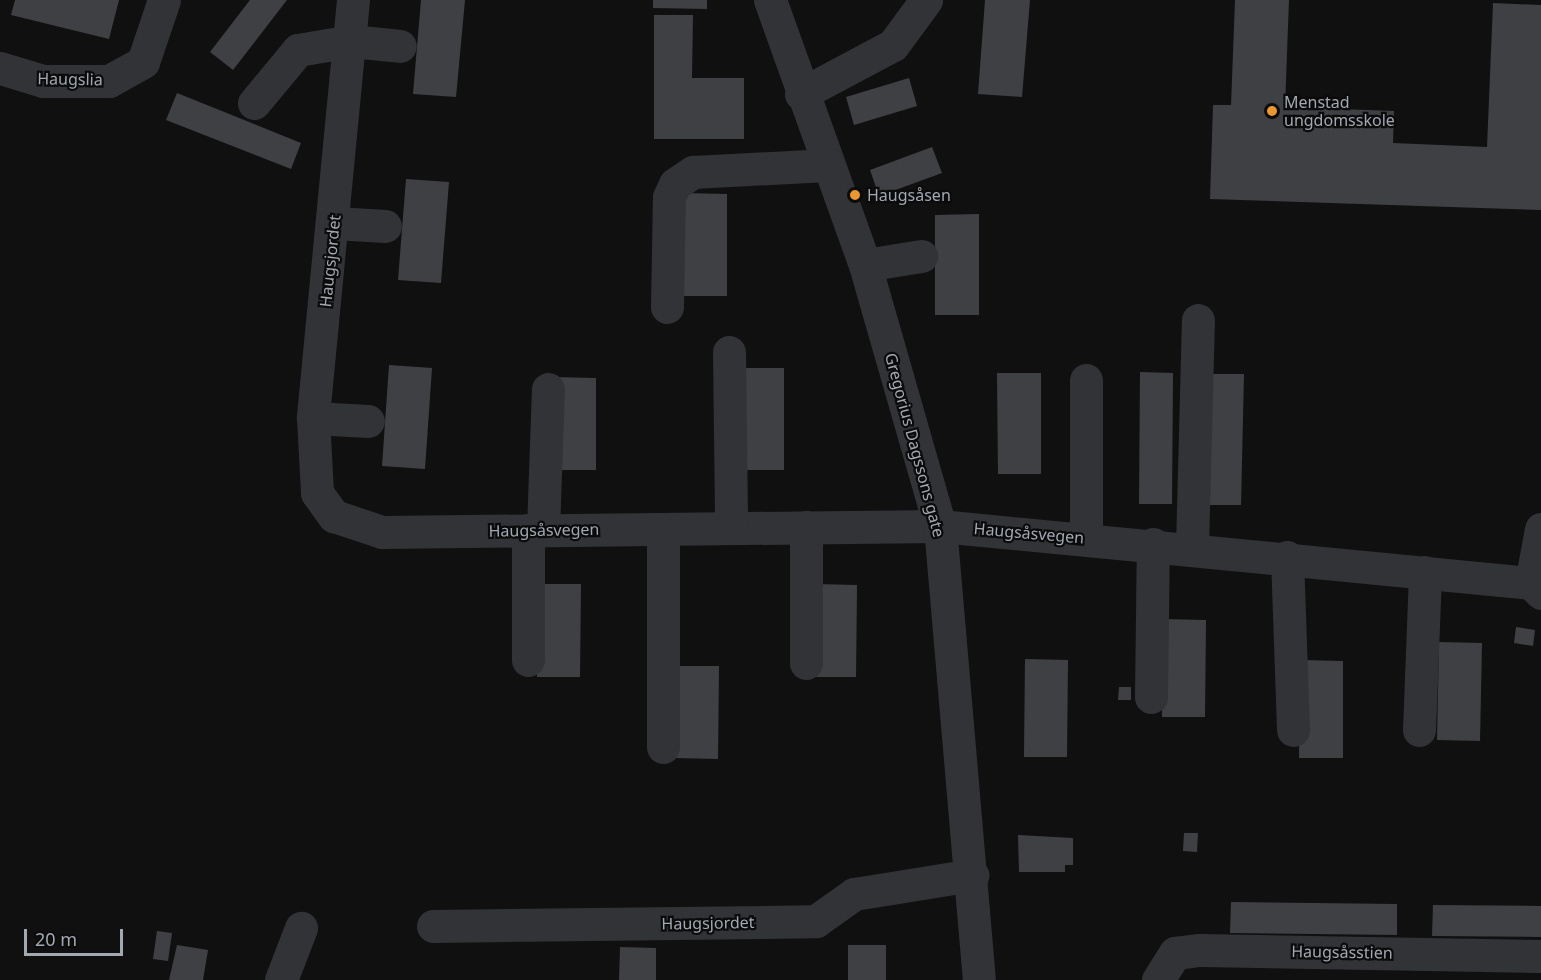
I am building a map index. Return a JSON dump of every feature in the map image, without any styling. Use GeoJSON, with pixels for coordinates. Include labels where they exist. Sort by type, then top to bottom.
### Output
{"type":"FeatureCollection","features":[{"type":"Feature","properties":{"kind":"street","name":"Haugslia"},"geometry":{"type":"LineString","coordinates":[[0,68],[43,81],[109,81],[143,62],[164,0]]}},
{"type":"Feature","properties":{"kind":"street","name":"Haugsjordet"},"geometry":{"type":"LineString","coordinates":[[334,516],[317,493],[314,418],[335,223],[353,0]]}},
{"type":"Feature","properties":{"kind":"street","name":"Gregorius Dagssons gate"},"geometry":{"type":"LineString","coordinates":[[770,0],[801,94],[865,265],[940,526],[972,875],[979,980]]}},
{"type":"Feature","properties":{"kind":"street"},"geometry":{"type":"LineString","coordinates":[[801,94],[893,45],[926,0]]}},
{"type":"Feature","properties":{"kind":"street"},"geometry":{"type":"LineString","coordinates":[[254,103],[298,50],[317,43],[351,40],[400,46]]}},
{"type":"Feature","properties":{"kind":"street"},"geometry":{"type":"LineString","coordinates":[[667,307],[669,197],[675,184],[693,172],[828,165]]}},
{"type":"Feature","properties":{"kind":"street"},"geometry":{"type":"LineString","coordinates":[[335,223],[385,226]]}},
{"type":"Feature","properties":{"kind":"street"},"geometry":{"type":"LineString","coordinates":[[865,265],[921,256]]}},
{"type":"Feature","properties":{"kind":"street"},"geometry":{"type":"LineString","coordinates":[[1192,547],[1198,320]]}},
{"type":"Feature","properties":{"kind":"street"},"geometry":{"type":"LineString","coordinates":[[729,352],[730,528]]}},
{"type":"Feature","properties":{"kind":"street"},"geometry":{"type":"LineString","coordinates":[[1086,380],[1086,538]]}},
{"type":"Feature","properties":{"kind":"street"},"geometry":{"type":"LineString","coordinates":[[528,660],[548,389]]}},
{"type":"Feature","properties":{"kind":"street"},"geometry":{"type":"LineString","coordinates":[[314,418],[368,421]]}},
{"type":"Feature","properties":{"kind":"street","name":"Haugsåsvegen"},"geometry":{"type":"LineString","coordinates":[[334,516],[382,532],[940,526],[1192,547],[1425,572],[1536,588]]}},
{"type":"Feature","properties":{"kind":"street"},"geometry":{"type":"LineString","coordinates":[[806,528],[806,663]]}},
{"type":"Feature","properties":{"kind":"street"},"geometry":{"type":"LineString","coordinates":[[663,529],[663,747]]}},
{"type":"Feature","properties":{"kind":"street"},"geometry":{"type":"LineString","coordinates":[[1536,588],[1541,529]]}},
{"type":"Feature","properties":{"kind":"street"},"geometry":{"type":"LineString","coordinates":[[1151,697],[1153,544]]}},
{"type":"Feature","properties":{"kind":"street"},"geometry":{"type":"LineString","coordinates":[[1287,557],[1293,730]]}},
{"type":"Feature","properties":{"kind":"street"},"geometry":{"type":"LineString","coordinates":[[1419,730],[1425,572]]}},
{"type":"Feature","properties":{"kind":"street","name":"Haugsjordet"},"geometry":{"type":"LineString","coordinates":[[434,926],[816,921],[854,894],[972,875]]}},
{"type":"Feature","properties":{"kind":"street"},"geometry":{"type":"LineString","coordinates":[[281,980],[301,928]]}},
{"type":"Feature","properties":{"kind":"street","name":"Haugsåsstien"},"geometry":{"type":"LineString","coordinates":[[1158,980],[1175,953],[1200,950],[1541,956]]}},
{"type":"Feature","properties":{"kind":"building"},"geometry":{"type":"Polygon","coordinates":[[[15,0],[119,0],[109,39],[11,15],[15,0]]]}},
{"type":"Feature","properties":{"kind":"building"},"geometry":{"type":"Polygon","coordinates":[[[250,0],[287,0],[233,70],[210,52],[250,0]]]}},
{"type":"Feature","properties":{"kind":"building"},"geometry":{"type":"Polygon","coordinates":[[[421,0],[465,0],[456,97],[413,94],[421,0]]]}},
{"type":"Feature","properties":{"kind":"building"},"geometry":{"type":"Polygon","coordinates":[[[653,0],[707,0],[707,9],[653,8],[653,0]]]}},
{"type":"Feature","properties":{"kind":"building"},"geometry":{"type":"Polygon","coordinates":[[[985,0],[1030,0],[1022,97],[978,94],[985,0]]]}},
{"type":"Feature","properties":{"kind":"building","name":"Menstad ungdomsskole"},"geometry":{"type":"Polygon","coordinates":[[[1235,0],[1289,0],[1285,107],[1394,111],[1393,143],[1487,147],[1493,3],[1541,5],[1541,210],[1210,199],[1213,105],[1231,105],[1235,0]]]}},
{"type":"Feature","properties":{"kind":"building"},"geometry":{"type":"Polygon","coordinates":[[[654,15],[693,15],[692,78],[744,78],[744,139],[654,139],[654,15]]]}},
{"type":"Feature","properties":{"kind":"building"},"geometry":{"type":"Polygon","coordinates":[[[909,78],[917,106],[854,125],[846,97],[909,78]]]}},
{"type":"Feature","properties":{"kind":"building"},"geometry":{"type":"Polygon","coordinates":[[[177,93],[301,143],[291,169],[166,120],[177,93]]]}},
{"type":"Feature","properties":{"kind":"building"},"geometry":{"type":"Polygon","coordinates":[[[932,147],[942,173],[879,196],[870,170],[932,147]]]}},
{"type":"Feature","properties":{"kind":"building"},"geometry":{"type":"Polygon","coordinates":[[[406,179],[449,182],[441,283],[398,280],[406,179]]]}},
{"type":"Feature","properties":{"kind":"building"},"geometry":{"type":"Polygon","coordinates":[[[684,193],[727,194],[727,296],[684,296],[684,193]]]}},
{"type":"Feature","properties":{"kind":"building"},"geometry":{"type":"Polygon","coordinates":[[[979,214],[979,315],[935,315],[935,215],[979,214]]]}},
{"type":"Feature","properties":{"kind":"building"},"geometry":{"type":"Polygon","coordinates":[[[389,365],[432,368],[425,469],[382,466],[389,365]]]}},
{"type":"Feature","properties":{"kind":"building"},"geometry":{"type":"Polygon","coordinates":[[[741,368],[784,368],[784,470],[740,470],[741,368]]]}},
{"type":"Feature","properties":{"kind":"building"},"geometry":{"type":"Polygon","coordinates":[[[1140,372],[1173,373],[1172,504],[1139,504],[1140,372]]]}},
{"type":"Feature","properties":{"kind":"building"},"geometry":{"type":"Polygon","coordinates":[[[997,373],[1041,373],[1041,474],[998,474],[997,373]]]}},
{"type":"Feature","properties":{"kind":"building"},"geometry":{"type":"Polygon","coordinates":[[[1211,374],[1244,374],[1241,505],[1208,505],[1211,374]]]}},
{"type":"Feature","properties":{"kind":"building"},"geometry":{"type":"Polygon","coordinates":[[[553,377],[596,378],[596,470],[553,470],[553,377]]]}},
{"type":"Feature","properties":{"kind":"building"},"geometry":{"type":"Polygon","coordinates":[[[537,584],[581,584],[580,677],[537,677],[537,584]]]}},
{"type":"Feature","properties":{"kind":"building"},"geometry":{"type":"Polygon","coordinates":[[[814,584],[857,585],[856,677],[813,677],[814,584]]]}},
{"type":"Feature","properties":{"kind":"building"},"geometry":{"type":"Polygon","coordinates":[[[1163,619],[1206,620],[1205,717],[1162,717],[1163,619]]]}},
{"type":"Feature","properties":{"kind":"building"},"geometry":{"type":"Polygon","coordinates":[[[1516,627],[1535,630],[1533,646],[1514,643],[1516,627]]]}},
{"type":"Feature","properties":{"kind":"building"},"geometry":{"type":"Polygon","coordinates":[[[1439,642],[1482,643],[1480,741],[1437,740],[1439,642]]]}},
{"type":"Feature","properties":{"kind":"building"},"geometry":{"type":"Polygon","coordinates":[[[1025,659],[1068,660],[1067,757],[1024,757],[1025,659]]]}},
{"type":"Feature","properties":{"kind":"building"},"geometry":{"type":"Polygon","coordinates":[[[1300,660],[1343,661],[1343,758],[1299,758],[1300,660]]]}},
{"type":"Feature","properties":{"kind":"building"},"geometry":{"type":"Polygon","coordinates":[[[676,666],[719,666],[718,759],[675,758],[676,666]]]}},
{"type":"Feature","properties":{"kind":"building"},"geometry":{"type":"Polygon","coordinates":[[[1119,687],[1131,687],[1131,700],[1118,700],[1119,687]]]}},
{"type":"Feature","properties":{"kind":"building"},"geometry":{"type":"Polygon","coordinates":[[[1184,833],[1198,833],[1197,852],[1183,851],[1184,833]]]}},
{"type":"Feature","properties":{"kind":"building"},"geometry":{"type":"Polygon","coordinates":[[[1018,835],[1073,838],[1073,865],[1065,865],[1065,872],[1019,872],[1018,835]]]}},
{"type":"Feature","properties":{"kind":"building"},"geometry":{"type":"Polygon","coordinates":[[[1231,902],[1397,904],[1397,935],[1230,933],[1231,902]]]}},
{"type":"Feature","properties":{"kind":"building"},"geometry":{"type":"Polygon","coordinates":[[[1433,905],[1541,906],[1541,937],[1432,936],[1433,905]]]}},
{"type":"Feature","properties":{"kind":"building"},"geometry":{"type":"Polygon","coordinates":[[[157,931],[172,933],[168,961],[153,959],[157,931]]]}},
{"type":"Feature","properties":{"kind":"building"},"geometry":{"type":"Polygon","coordinates":[[[177,945],[208,950],[203,980],[169,980],[177,945]]]}},
{"type":"Feature","properties":{"kind":"building"},"geometry":{"type":"Polygon","coordinates":[[[848,945],[886,945],[886,980],[848,980],[848,945]]]}},
{"type":"Feature","properties":{"kind":"building"},"geometry":{"type":"Polygon","coordinates":[[[620,947],[656,948],[656,980],[619,980],[620,947]]]}},
{"type":"Feature","properties":{"kind":"place","name":"Menstad ungdomsskole"},"geometry":{"type":"Point","coordinates":[1272,111]}},
{"type":"Feature","properties":{"kind":"place","name":"Haugsåsen"},"geometry":{"type":"Point","coordinates":[855,195]}}]}
